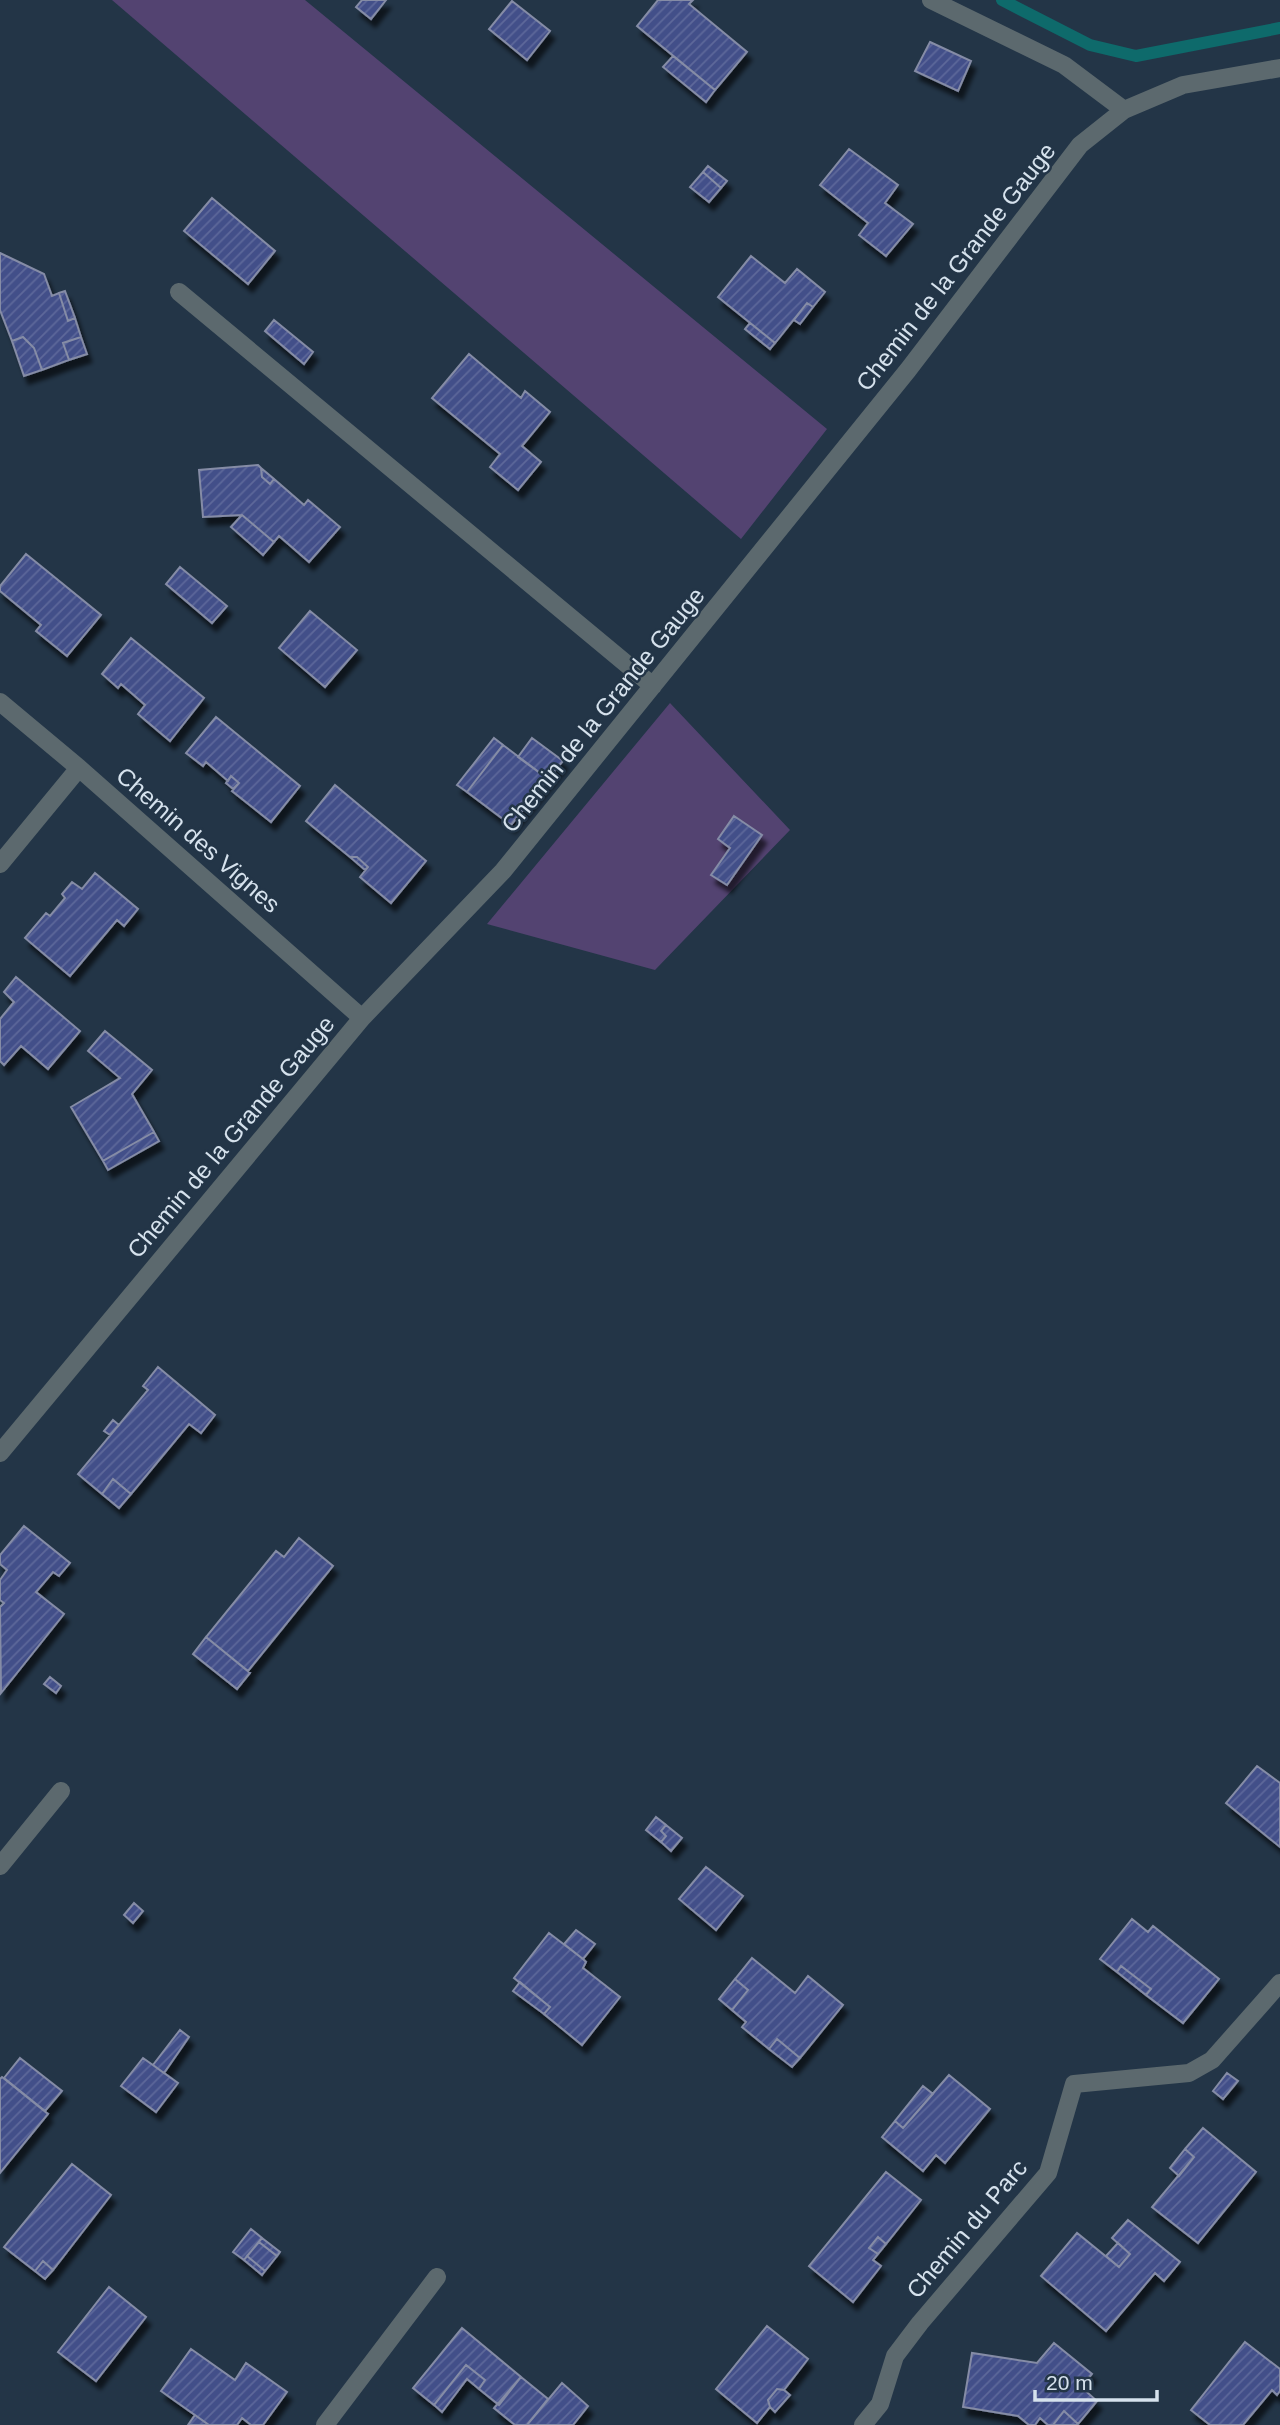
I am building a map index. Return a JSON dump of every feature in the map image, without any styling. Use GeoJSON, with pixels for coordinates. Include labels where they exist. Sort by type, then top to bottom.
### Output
{"type":"FeatureCollection","features":[{"type":"Feature","properties":{"kind":"street"},"geometry":{"type":"LineString","coordinates":[[931,0],[1065,65],[1124,110]]}},
{"type":"Feature","properties":{"kind":"street","name":"Chemin de la Grande Gauge"},"geometry":{"type":"LineString","coordinates":[[0,1453],[362,1018],[503,871],[908,370],[1080,145],[1124,110],[1182,85],[1280,68]]}},
{"type":"Feature","properties":{"kind":"street"},"geometry":{"type":"LineString","coordinates":[[179,292],[653,686]]}},
{"type":"Feature","properties":{"kind":"street","name":"Chemin des Vignes"},"geometry":{"type":"LineString","coordinates":[[0,702],[79,768],[362,1018]]}},
{"type":"Feature","properties":{"kind":"street"},"geometry":{"type":"LineString","coordinates":[[0,864],[79,768]]}},
{"type":"Feature","properties":{"kind":"street"},"geometry":{"type":"LineString","coordinates":[[0,1866],[61,1791]]}},
{"type":"Feature","properties":{"kind":"street","name":"Chemin du Parc"},"geometry":{"type":"LineString","coordinates":[[863,2425],[880,2404],[895,2356],[1048,2173],[1074,2084],[1189,2073],[1212,2060],[1280,1983]]}},
{"type":"Feature","properties":{"kind":"street"},"geometry":{"type":"LineString","coordinates":[[325,2425],[437,2277]]}},
{"type":"Feature","properties":{"kind":"shaded area"},"geometry":{"type":"Polygon","coordinates":[[[112,0],[305,0],[827,429],[741,539],[112,0]]]}},
{"type":"Feature","properties":{"kind":"shaded area"},"geometry":{"type":"Polygon","coordinates":[[[670,703],[790,830],[655,970],[487,924],[670,703]]]}},
{"type":"Feature","properties":{"kind":"building"},"geometry":{"type":"Polygon","coordinates":[[[362,0],[386,0],[371,19],[356,7],[362,0]]]}},
{"type":"Feature","properties":{"kind":"building"},"geometry":{"type":"Polygon","coordinates":[[[658,0],[693,0],[689,4],[747,52],[715,90],[637,26],[658,0]]]}},
{"type":"Feature","properties":{"kind":"building"},"geometry":{"type":"Polygon","coordinates":[[[512,1],[550,31],[527,60],[489,29],[512,1]]]}},
{"type":"Feature","properties":{"kind":"building"},"geometry":{"type":"Polygon","coordinates":[[[930,42],[971,61],[958,91],[915,71],[930,42]]]}},
{"type":"Feature","properties":{"kind":"building"},"geometry":{"type":"Polygon","coordinates":[[[673,56],[715,90],[706,102],[663,67],[673,56]]]}},
{"type":"Feature","properties":{"kind":"building"},"geometry":{"type":"Polygon","coordinates":[[[849,149],[898,185],[885,203],[913,224],[886,256],[859,235],[868,223],[820,185],[849,149]]]}},
{"type":"Feature","properties":{"kind":"building"},"geometry":{"type":"Polygon","coordinates":[[[708,166],[727,181],[721,188],[703,172],[708,166]]]}},
{"type":"Feature","properties":{"kind":"building"},"geometry":{"type":"Polygon","coordinates":[[[703,172],[721,188],[709,202],[690,187],[703,172]]]}},
{"type":"Feature","properties":{"kind":"building"},"geometry":{"type":"Polygon","coordinates":[[[212,198],[275,251],[248,284],[184,231],[212,198]]]}},
{"type":"Feature","properties":{"kind":"building"},"geometry":{"type":"Polygon","coordinates":[[[0,253],[44,274],[52,296],[59,293],[68,321],[75,318],[81,337],[63,343],[69,360],[42,370],[34,348],[23,337],[12,341],[0,310],[0,253]]]}},
{"type":"Feature","properties":{"kind":"building"},"geometry":{"type":"Polygon","coordinates":[[[751,256],[785,283],[797,269],[825,292],[813,307],[807,303],[775,343],[718,297],[751,256]]]}},
{"type":"Feature","properties":{"kind":"building"},"geometry":{"type":"Polygon","coordinates":[[[65,291],[75,318],[68,321],[59,293],[65,291]]]}},
{"type":"Feature","properties":{"kind":"building"},"geometry":{"type":"Polygon","coordinates":[[[807,303],[813,307],[800,324],[794,320],[807,303]]]}},
{"type":"Feature","properties":{"kind":"building"},"geometry":{"type":"Polygon","coordinates":[[[274,320],[313,352],[304,364],[265,331],[274,320]]]}},
{"type":"Feature","properties":{"kind":"building"},"geometry":{"type":"Polygon","coordinates":[[[750,323],[775,343],[770,349],[745,329],[750,323]]]}},
{"type":"Feature","properties":{"kind":"building"},"geometry":{"type":"Polygon","coordinates":[[[23,337],[34,348],[42,370],[24,376],[12,341],[23,337]]]}},
{"type":"Feature","properties":{"kind":"building"},"geometry":{"type":"Polygon","coordinates":[[[81,337],[87,354],[69,360],[63,343],[81,337]]]}},
{"type":"Feature","properties":{"kind":"building"},"geometry":{"type":"Polygon","coordinates":[[[469,354],[521,398],[525,391],[550,412],[522,446],[541,462],[518,490],[490,467],[500,454],[432,398],[469,354]]]}},
{"type":"Feature","properties":{"kind":"building"},"geometry":{"type":"Polygon","coordinates":[[[258,465],[262,477],[270,484],[274,479],[304,505],[308,500],[340,527],[309,562],[279,536],[274,542],[242,515],[203,517],[199,470],[258,465]]]}},
{"type":"Feature","properties":{"kind":"building"},"geometry":{"type":"Polygon","coordinates":[[[261,468],[274,479],[270,484],[262,477],[261,468]]]}},
{"type":"Feature","properties":{"kind":"building"},"geometry":{"type":"Polygon","coordinates":[[[242,515],[274,542],[263,555],[231,527],[242,515]]]}},
{"type":"Feature","properties":{"kind":"building"},"geometry":{"type":"Polygon","coordinates":[[[26,554],[101,615],[67,656],[36,631],[41,625],[0,591],[0,586],[26,554]]]}},
{"type":"Feature","properties":{"kind":"building"},"geometry":{"type":"Polygon","coordinates":[[[180,567],[227,606],[212,623],[166,584],[180,567]]]}},
{"type":"Feature","properties":{"kind":"building"},"geometry":{"type":"Polygon","coordinates":[[[310,611],[357,650],[325,687],[279,648],[310,611]]]}},
{"type":"Feature","properties":{"kind":"building"},"geometry":{"type":"Polygon","coordinates":[[[131,638],[204,698],[170,741],[138,714],[145,705],[121,684],[118,688],[102,674],[131,638]]]}},
{"type":"Feature","properties":{"kind":"building"},"geometry":{"type":"Polygon","coordinates":[[[216,717],[300,786],[271,822],[232,791],[239,783],[231,776],[228,781],[206,762],[203,766],[186,753],[216,717]]]}},
{"type":"Feature","properties":{"kind":"building"},"geometry":{"type":"Polygon","coordinates":[[[494,738],[503,745],[467,792],[457,785],[494,738]]]}},
{"type":"Feature","properties":{"kind":"building"},"geometry":{"type":"Polygon","coordinates":[[[532,738],[563,761],[548,779],[518,757],[532,738]]]}},
{"type":"Feature","properties":{"kind":"building"},"geometry":{"type":"Polygon","coordinates":[[[503,745],[548,779],[511,825],[467,792],[503,745]]]}},
{"type":"Feature","properties":{"kind":"building"},"geometry":{"type":"Polygon","coordinates":[[[231,776],[239,783],[233,789],[226,783],[231,776]]]}},
{"type":"Feature","properties":{"kind":"building"},"geometry":{"type":"Polygon","coordinates":[[[335,785],[426,861],[391,903],[360,877],[368,867],[357,857],[350,857],[306,821],[335,785]]]}},
{"type":"Feature","properties":{"kind":"building"},"geometry":{"type":"Polygon","coordinates":[[[734,816],[762,835],[727,885],[711,875],[730,848],[718,839],[734,816]]]}},
{"type":"Feature","properties":{"kind":"building"},"geometry":{"type":"Polygon","coordinates":[[[350,857],[357,857],[368,867],[365,870],[350,857]]]}},
{"type":"Feature","properties":{"kind":"building"},"geometry":{"type":"Polygon","coordinates":[[[95,873],[138,909],[124,926],[117,920],[70,976],[25,938],[46,913],[50,916],[65,898],[62,894],[72,882],[82,889],[95,873]]]}},
{"type":"Feature","properties":{"kind":"building"},"geometry":{"type":"Polygon","coordinates":[[[16,977],[80,1031],[48,1069],[21,1046],[4,1065],[0,1061],[0,1019],[14,1002],[4,992],[16,977]]]}},
{"type":"Feature","properties":{"kind":"building"},"geometry":{"type":"Polygon","coordinates":[[[105,1031],[152,1070],[132,1094],[154,1132],[103,1161],[71,1107],[120,1078],[88,1051],[105,1031]]]}},
{"type":"Feature","properties":{"kind":"building"},"geometry":{"type":"Polygon","coordinates":[[[154,1132],[159,1141],[108,1170],[103,1161],[154,1132]]]}},
{"type":"Feature","properties":{"kind":"building"},"geometry":{"type":"Polygon","coordinates":[[[158,1367],[215,1415],[201,1433],[189,1424],[131,1494],[113,1479],[102,1494],[78,1474],[148,1390],[143,1386],[158,1367]]]}},
{"type":"Feature","properties":{"kind":"building"},"geometry":{"type":"Polygon","coordinates":[[[113,1420],[119,1425],[110,1435],[104,1431],[113,1420]]]}},
{"type":"Feature","properties":{"kind":"building"},"geometry":{"type":"Polygon","coordinates":[[[113,1479],[131,1494],[119,1508],[102,1494],[113,1479]]]}},
{"type":"Feature","properties":{"kind":"building"},"geometry":{"type":"Polygon","coordinates":[[[24,1526],[70,1563],[59,1576],[53,1572],[36,1592],[64,1614],[1,1693],[0,1607],[4,1603],[0,1600],[0,1580],[7,1570],[0,1564],[0,1555],[24,1526]]]}},
{"type":"Feature","properties":{"kind":"building"},"geometry":{"type":"Polygon","coordinates":[[[299,1538],[333,1566],[248,1671],[206,1637],[276,1551],[284,1557],[299,1538]]]}},
{"type":"Feature","properties":{"kind":"building"},"geometry":{"type":"Polygon","coordinates":[[[206,1637],[250,1673],[237,1689],[193,1654],[206,1637]]]}},
{"type":"Feature","properties":{"kind":"building"},"geometry":{"type":"Polygon","coordinates":[[[50,1677],[61,1686],[56,1693],[44,1684],[50,1677]]]}},
{"type":"Feature","properties":{"kind":"building"},"geometry":{"type":"Polygon","coordinates":[[[1257,1766],[1280,1783],[1280,1847],[1226,1803],[1257,1766]]]}},
{"type":"Feature","properties":{"kind":"building"},"geometry":{"type":"Polygon","coordinates":[[[656,1817],[666,1825],[661,1831],[666,1836],[661,1842],[646,1830],[656,1817]]]}},
{"type":"Feature","properties":{"kind":"building"},"geometry":{"type":"Polygon","coordinates":[[[666,1825],[682,1838],[671,1851],[661,1842],[666,1836],[661,1831],[666,1825]]]}},
{"type":"Feature","properties":{"kind":"building"},"geometry":{"type":"Polygon","coordinates":[[[706,1867],[743,1896],[716,1930],[679,1899],[706,1867]]]}},
{"type":"Feature","properties":{"kind":"building"},"geometry":{"type":"Polygon","coordinates":[[[134,1903],[143,1911],[133,1923],[124,1915],[134,1903]]]}},
{"type":"Feature","properties":{"kind":"building"},"geometry":{"type":"Polygon","coordinates":[[[1132,1919],[1148,1932],[1153,1926],[1219,1979],[1183,2023],[1146,1995],[1151,1989],[1121,1966],[1117,1972],[1100,1959],[1132,1919]]]}},
{"type":"Feature","properties":{"kind":"building"},"geometry":{"type":"Polygon","coordinates":[[[576,1930],[595,1944],[583,1959],[564,1944],[576,1930]]]}},
{"type":"Feature","properties":{"kind":"building"},"geometry":{"type":"Polygon","coordinates":[[[549,1933],[583,1959],[586,1962],[583,1968],[620,1997],[582,2045],[544,2014],[550,2007],[514,1978],[549,1933]]]}},
{"type":"Feature","properties":{"kind":"building"},"geometry":{"type":"Polygon","coordinates":[[[752,1958],[795,1993],[808,1976],[843,2005],[800,2058],[777,2039],[769,2049],[742,2027],[746,2022],[732,2010],[748,1990],[735,1979],[752,1958]]]}},
{"type":"Feature","properties":{"kind":"building"},"geometry":{"type":"Polygon","coordinates":[[[1121,1966],[1151,1989],[1146,1995],[1117,1972],[1121,1966]]]}},
{"type":"Feature","properties":{"kind":"building"},"geometry":{"type":"Polygon","coordinates":[[[735,1979],[748,1990],[732,2010],[719,1999],[735,1979]]]}},
{"type":"Feature","properties":{"kind":"building"},"geometry":{"type":"Polygon","coordinates":[[[520,1982],[550,2007],[544,2014],[513,1991],[520,1982]]]}},
{"type":"Feature","properties":{"kind":"building"},"geometry":{"type":"Polygon","coordinates":[[[180,2030],[189,2037],[164,2073],[153,2065],[180,2030]]]}},
{"type":"Feature","properties":{"kind":"building"},"geometry":{"type":"Polygon","coordinates":[[[777,2039],[800,2058],[792,2067],[769,2049],[777,2039]]]}},
{"type":"Feature","properties":{"kind":"building"},"geometry":{"type":"Polygon","coordinates":[[[20,2058],[62,2091],[45,2111],[4,2078],[20,2058]]]}},
{"type":"Feature","properties":{"kind":"building"},"geometry":{"type":"Polygon","coordinates":[[[143,2058],[178,2083],[156,2112],[121,2086],[143,2058]]]}},
{"type":"Feature","properties":{"kind":"building"},"geometry":{"type":"Polygon","coordinates":[[[1227,2073],[1238,2081],[1223,2099],[1213,2091],[1227,2073]]]}},
{"type":"Feature","properties":{"kind":"building"},"geometry":{"type":"Polygon","coordinates":[[[949,2075],[990,2109],[945,2163],[936,2155],[923,2171],[882,2137],[895,2121],[903,2128],[949,2075]]]}},
{"type":"Feature","properties":{"kind":"building"},"geometry":{"type":"Polygon","coordinates":[[[2,2077],[48,2114],[0,2173],[0,2079],[2,2077]]]}},
{"type":"Feature","properties":{"kind":"building"},"geometry":{"type":"Polygon","coordinates":[[[923,2086],[933,2094],[903,2128],[895,2121],[923,2086]]]}},
{"type":"Feature","properties":{"kind":"building"},"geometry":{"type":"Polygon","coordinates":[[[1203,2128],[1256,2172],[1198,2243],[1152,2207],[1194,2157],[1185,2149],[1203,2128]]]}},
{"type":"Feature","properties":{"kind":"building"},"geometry":{"type":"Polygon","coordinates":[[[1185,2149],[1194,2157],[1179,2176],[1170,2168],[1185,2149]]]}},
{"type":"Feature","properties":{"kind":"building"},"geometry":{"type":"Polygon","coordinates":[[[72,2164],[111,2195],[53,2270],[43,2261],[35,2271],[4,2247],[72,2164]]]}},
{"type":"Feature","properties":{"kind":"building"},"geometry":{"type":"Polygon","coordinates":[[[886,2172],[921,2200],[886,2244],[878,2237],[869,2248],[878,2254],[873,2260],[881,2266],[853,2302],[809,2266],[886,2172]]]}},
{"type":"Feature","properties":{"kind":"building"},"geometry":{"type":"Polygon","coordinates":[[[1128,2220],[1180,2262],[1164,2281],[1155,2273],[1106,2331],[1041,2276],[1077,2233],[1119,2267],[1130,2254],[1112,2238],[1128,2220]]]}},
{"type":"Feature","properties":{"kind":"building"},"geometry":{"type":"Polygon","coordinates":[[[251,2229],[262,2238],[244,2260],[233,2252],[251,2229]]]}},
{"type":"Feature","properties":{"kind":"building"},"geometry":{"type":"Polygon","coordinates":[[[878,2237],[886,2244],[878,2254],[869,2248],[878,2237]]]}},
{"type":"Feature","properties":{"kind":"building"},"geometry":{"type":"Polygon","coordinates":[[[262,2238],[280,2252],[277,2256],[259,2242],[262,2238]]]}},
{"type":"Feature","properties":{"kind":"building"},"geometry":{"type":"Polygon","coordinates":[[[259,2242],[277,2256],[265,2271],[247,2256],[259,2242]]]}},
{"type":"Feature","properties":{"kind":"building"},"geometry":{"type":"Polygon","coordinates":[[[1118,2243],[1130,2254],[1119,2267],[1106,2256],[1118,2243]]]}},
{"type":"Feature","properties":{"kind":"building"},"geometry":{"type":"Polygon","coordinates":[[[247,2256],[265,2271],[262,2275],[244,2260],[247,2256]]]}},
{"type":"Feature","properties":{"kind":"building"},"geometry":{"type":"Polygon","coordinates":[[[43,2261],[53,2270],[45,2279],[35,2271],[43,2261]]]}},
{"type":"Feature","properties":{"kind":"building"},"geometry":{"type":"Polygon","coordinates":[[[109,2287],[146,2317],[96,2381],[58,2352],[109,2287]]]}},
{"type":"Feature","properties":{"kind":"building"},"geometry":{"type":"Polygon","coordinates":[[[767,2326],[808,2359],[784,2390],[777,2389],[768,2400],[770,2407],[757,2423],[716,2389],[767,2326]]]}},
{"type":"Feature","properties":{"kind":"building"},"geometry":{"type":"Polygon","coordinates":[[[462,2328],[521,2377],[499,2405],[479,2389],[485,2380],[466,2365],[434,2405],[413,2388],[462,2328]]]}},
{"type":"Feature","properties":{"kind":"building"},"geometry":{"type":"Polygon","coordinates":[[[1245,2342],[1280,2369],[1280,2391],[1277,2395],[1272,2390],[1243,2425],[1210,2425],[1191,2410],[1245,2342]]]}},
{"type":"Feature","properties":{"kind":"building"},"geometry":{"type":"Polygon","coordinates":[[[1054,2343],[1092,2374],[1081,2387],[1097,2401],[1078,2424],[1064,2411],[1053,2425],[1048,2425],[1040,2418],[1035,2425],[1029,2425],[1018,2416],[963,2407],[972,2353],[1037,2363],[1054,2343]]]}},
{"type":"Feature","properties":{"kind":"building"},"geometry":{"type":"Polygon","coordinates":[[[191,2349],[235,2380],[246,2363],[287,2392],[263,2425],[251,2425],[242,2418],[237,2425],[209,2425],[161,2391],[191,2349]]]}},
{"type":"Feature","properties":{"kind":"building"},"geometry":{"type":"Polygon","coordinates":[[[466,2365],[485,2380],[479,2389],[467,2379],[442,2412],[434,2405],[466,2365]]]}},
{"type":"Feature","properties":{"kind":"building"},"geometry":{"type":"Polygon","coordinates":[[[521,2377],[548,2399],[527,2425],[515,2425],[494,2408],[521,2377]]]}},
{"type":"Feature","properties":{"kind":"building"},"geometry":{"type":"Polygon","coordinates":[[[562,2383],[588,2406],[573,2425],[527,2425],[562,2383]]]}},
{"type":"Feature","properties":{"kind":"building"},"geometry":{"type":"Polygon","coordinates":[[[777,2389],[790,2395],[775,2412],[768,2400],[777,2389]]]}},
{"type":"Feature","properties":{"kind":"building"},"geometry":{"type":"Polygon","coordinates":[[[1064,2411],[1078,2424],[1077,2425],[1053,2425],[1064,2411]]]}},
{"type":"Feature","properties":{"kind":"building"},"geometry":{"type":"Polygon","coordinates":[[[195,2415],[209,2425],[188,2425],[195,2415]]]}},
{"type":"Feature","properties":{"kind":"waterway"},"geometry":{"type":"LineString","coordinates":[[1002,0],[1090,45],[1136,56],[1280,28]]}}]}
